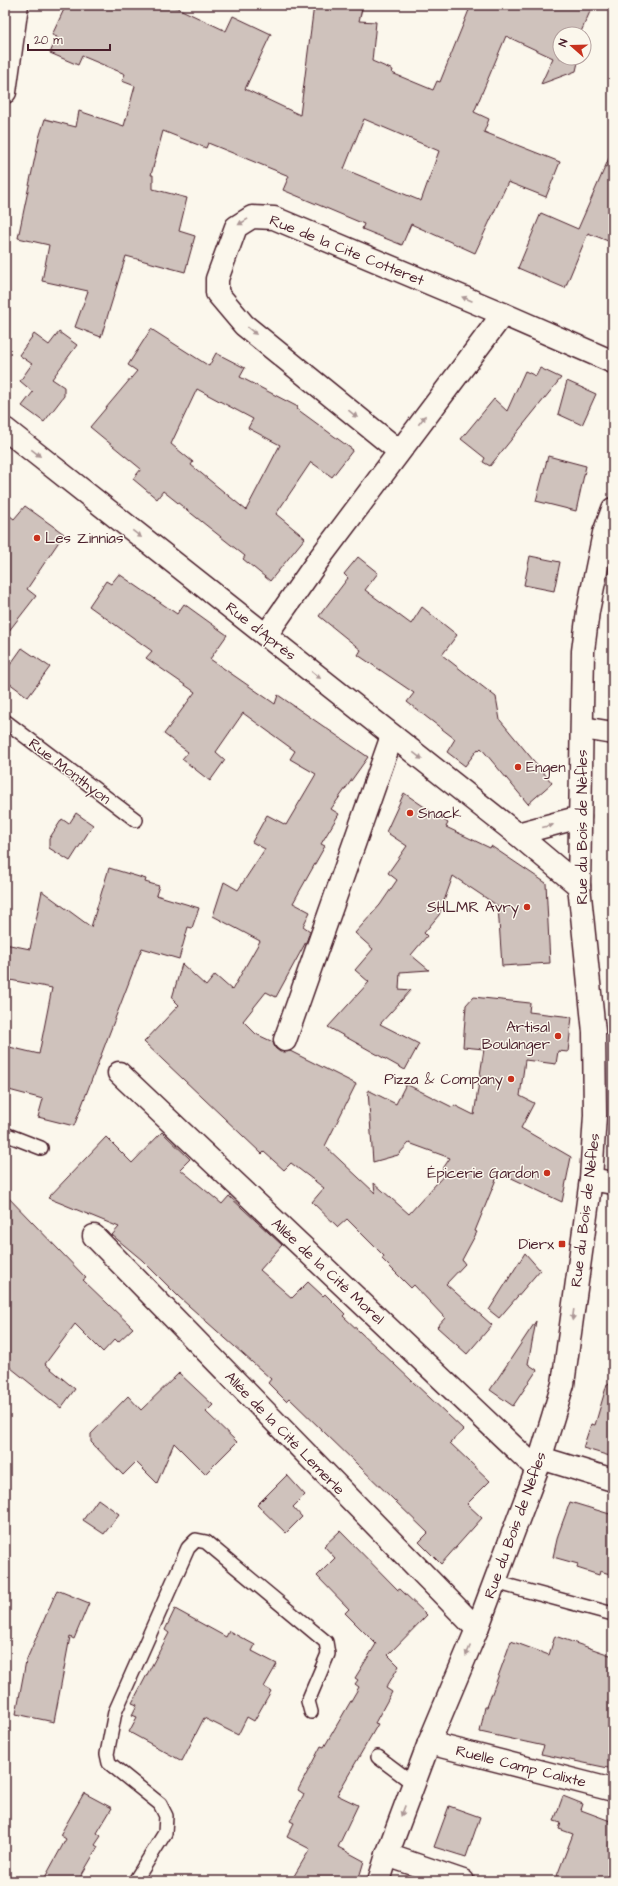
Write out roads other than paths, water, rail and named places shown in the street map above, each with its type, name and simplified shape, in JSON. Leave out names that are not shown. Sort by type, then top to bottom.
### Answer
[{"type":"street","points":[[5,92],[17,5]]},
{"type":"street","name":"Rue de la Cite Cotteret","points":[[399,451],[244,325],[217,293],[217,279],[236,227],[252,216],[274,218],[613,362]]},
{"type":"street","points":[[266,635],[399,451],[503,314]]},
{"type":"street","name":"Rue d'Après","points":[[5,429],[517,834],[579,886]]},
{"type":"street","name":"Rue du Bois de Nèfles","points":[[379,1881],[387,1855],[429,1743],[477,1629],[539,1464],[563,1384],[591,1179],[595,1115],[594,1032],[579,886],[583,728],[583,651],[588,611],[609,534],[613,509]]},
{"type":"street","points":[[583,728],[613,733]]},
{"type":"street","points":[[285,1040],[392,736]]},
{"type":"street","points":[[517,834],[580,817]]},
{"type":"street","name":"Allée de la Cité Morel","points":[[119,1073],[539,1464]]},
{"type":"street","points":[[591,1179],[613,1183]]},
{"type":"street","name":"Allée de la Cité Lemerle","points":[[94,1236],[477,1629]]},
{"type":"street","points":[[539,1464],[613,1480]]},
{"type":"street","name":"Ruelle Camp Calixte","points":[[429,1743],[613,1790]]},
{"type":"street","points":[[387,1855],[463,1881]]},
{"type":"lane","name":"Rue Monthyon","points":[[5,721],[136,820]]},
{"type":"lane","points":[[5,1134],[41,1148]]},
{"type":"lane","points":[[135,1881],[164,1833],[166,1816],[160,1804],[109,1763],[107,1754],[115,1712],[188,1548],[196,1540],[206,1542],[326,1642],[328,1654],[308,1701],[311,1712]]},
{"type":"lane","points":[[495,1582],[613,1614]]},
{"type":"lane","points":[[378,1757],[414,1784]]},
{"type":"place","name":"Les Zinnias","points":[[37,538]]},
{"type":"place","name":"Engen","points":[[518,767]]},
{"type":"place","name":"Snack","points":[[410,813]]},
{"type":"place","name":"SHLMR Avry","points":[[527,907]]},
{"type":"place","name":"Artisal Boulanger","points":[[558,1036]]},
{"type":"place","name":"Pizza & Company","points":[[511,1079]]},
{"type":"place","name":"Épicerie Gardon","points":[[547,1173]]},
{"type":"place","name":"Dierx","points":[[562,1244]]}]
